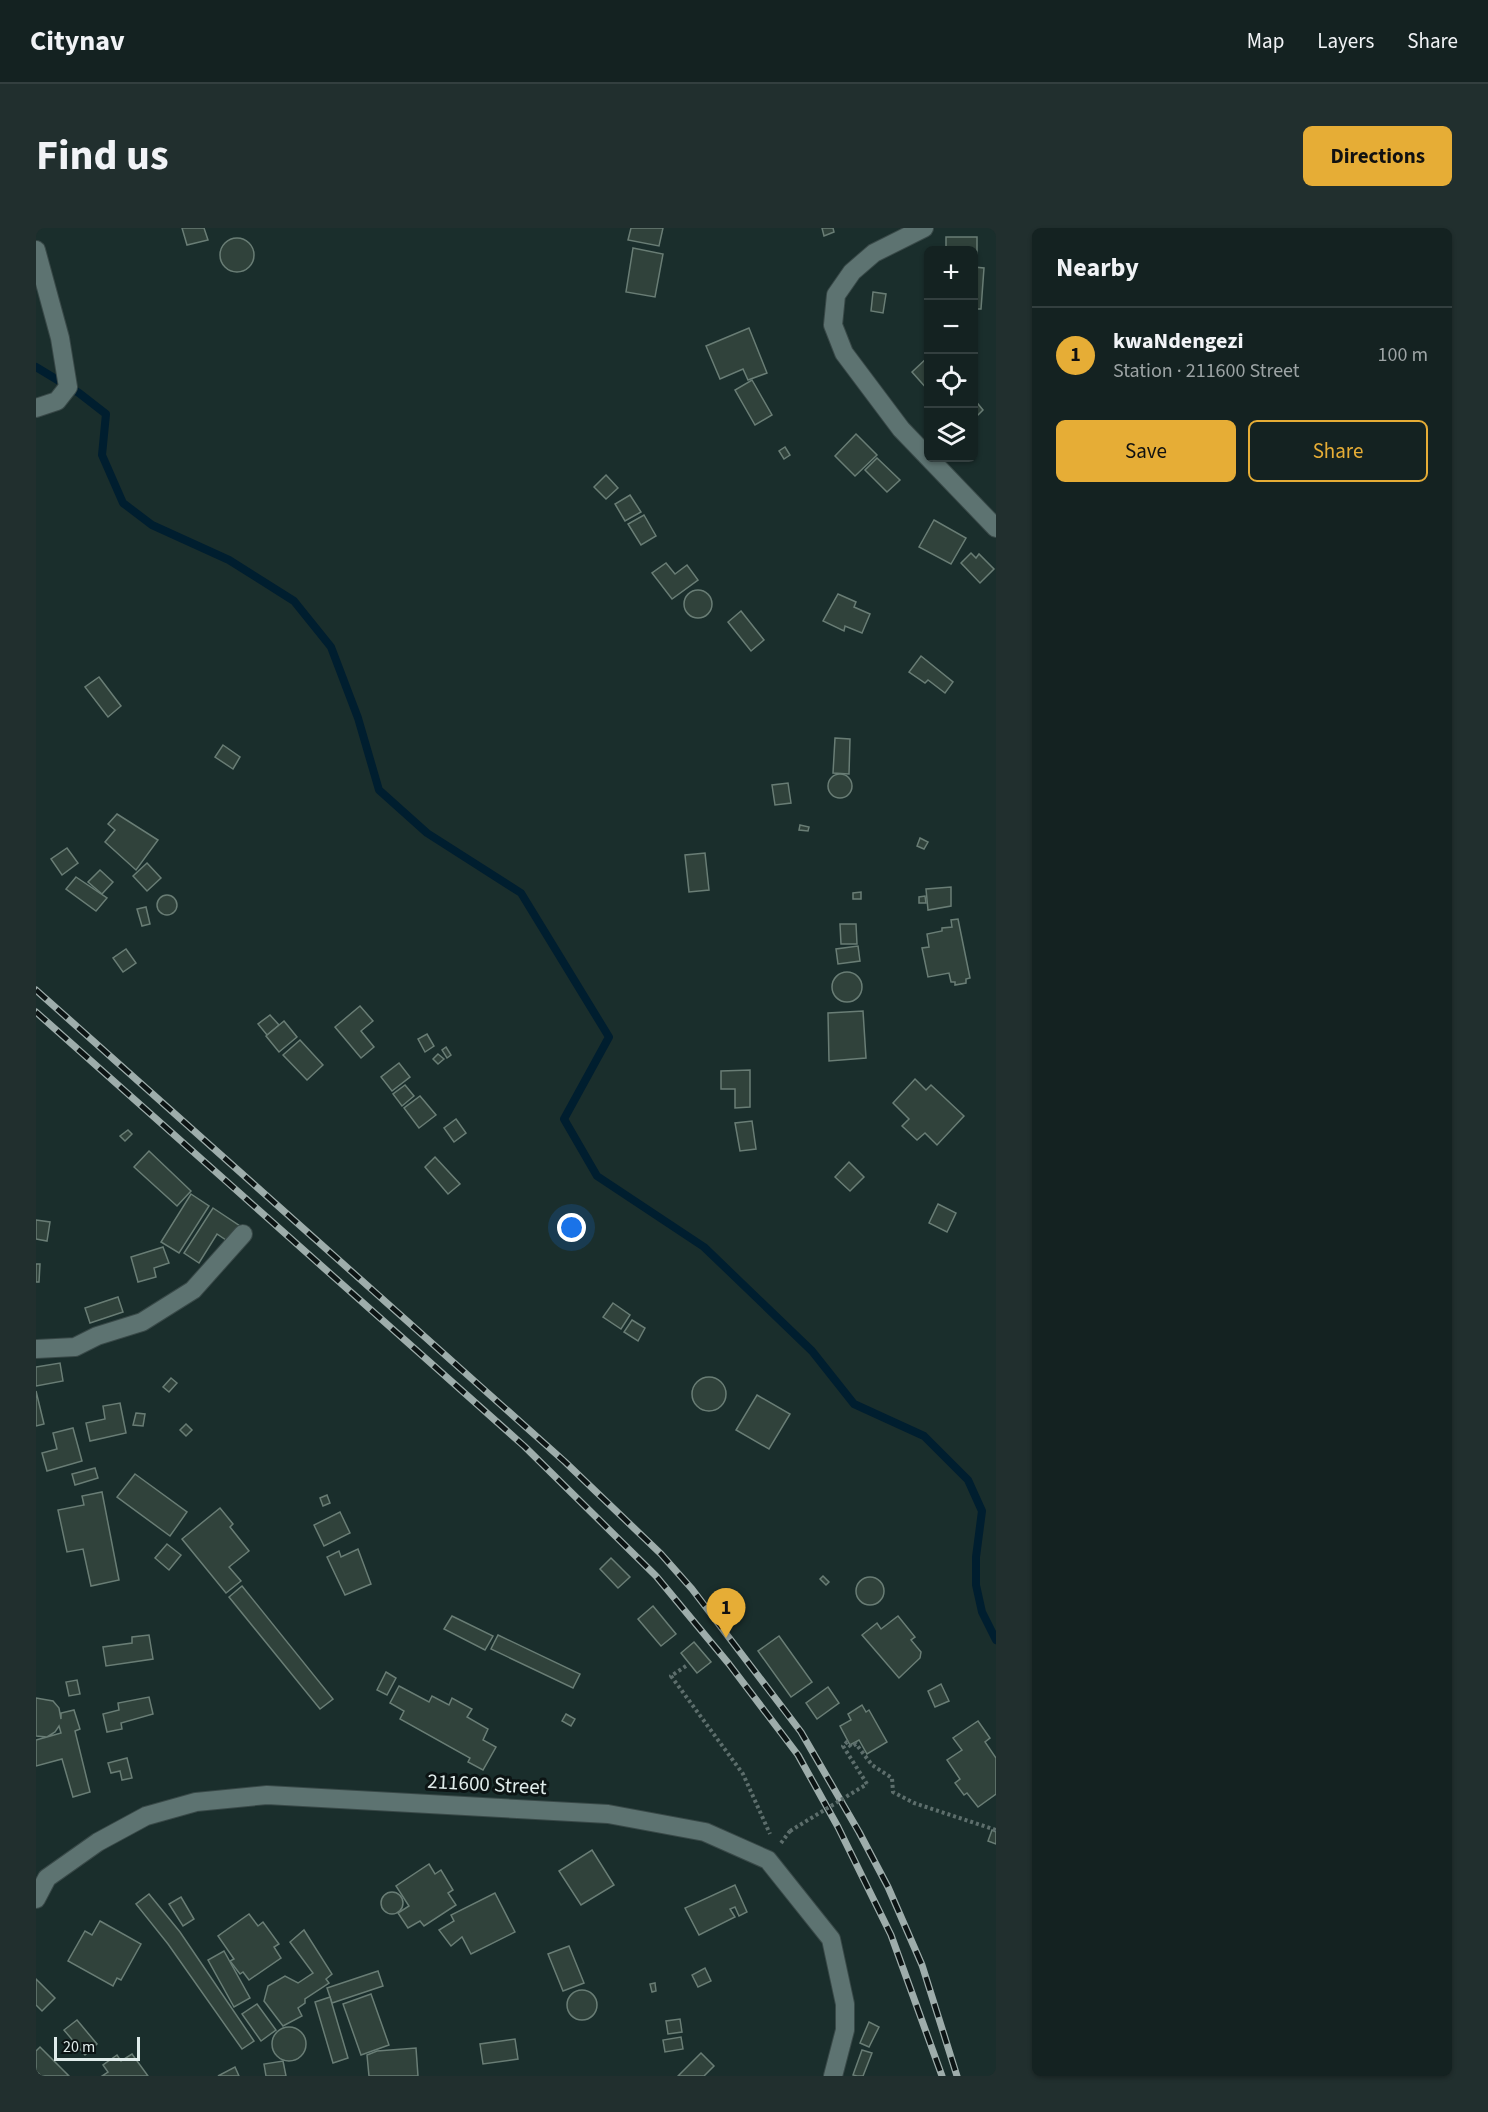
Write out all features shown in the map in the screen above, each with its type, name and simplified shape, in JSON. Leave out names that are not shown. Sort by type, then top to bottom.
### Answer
[{"type":"street","points":[[924,228],[874,252],[852,272],[836,295],[832,325],[844,353],[902,429],[996,528]]},
{"type":"street","points":[[36,250],[60,338],[68,387],[57,401],[36,408]]},
{"type":"street","points":[[36,1349],[75,1347],[98,1336],[142,1322],[193,1290],[243,1234]]},
{"type":"street","name":"211600 Street","points":[[36,1899],[41,1874],[146,1816],[195,1802],[267,1795],[608,1814],[705,1832],[768,1860],[831,1939],[845,2004],[845,2030],[833,2076]]},
{"type":"path","points":[[686,1666],[671,1676],[743,1774],[772,1838]]},
{"type":"path","points":[[790,1831],[867,1785],[843,1746],[848,1742],[851,1747],[856,1744],[872,1765],[892,1778],[893,1791],[914,1803],[996,1830]]},
{"type":"building","points":[[182,228],[204,228],[208,240],[187,245]]},
{"type":"building","points":[[631,228],[663,228],[659,246],[628,240]]},
{"type":"building","points":[[822,228],[833,228],[834,232],[824,236]]},
{"type":"building","points":[[946,237],[977,237],[977,246],[946,246]]},
{"type":"building","points":[[237,238],[249,243],[254,255],[249,267],[237,272],[225,267],[220,255],[225,243]]},
{"type":"building","points":[[633,248],[663,254],[655,297],[626,292]]},
{"type":"building","points":[[978,267],[984,268],[981,309],[978,309]]},
{"type":"building","points":[[873,292],[886,294],[883,313],[871,311]]},
{"type":"building","points":[[749,328],[767,373],[748,380],[743,369],[720,379],[706,346]]},
{"type":"building","points":[[924,361],[924,386],[912,372]]},
{"type":"building","points":[[752,380],[772,415],[755,425],[735,390]]},
{"type":"building","points":[[978,404],[983,410],[978,415]]},
{"type":"building","points":[[856,434],[877,455],[855,476],[835,456]]},
{"type":"building","points":[[785,447],[790,455],[784,459],[779,451]]},
{"type":"building","points":[[877,458],[900,480],[887,492],[865,470]]},
{"type":"building","points":[[606,475],[618,488],[606,499],[594,487]]},
{"type":"building","points":[[630,495],[641,512],[625,521],[615,504]]},
{"type":"building","points":[[644,515],[656,536],[641,545],[628,524]]},
{"type":"building","points":[[934,520],[966,538],[951,564],[919,547]]},
{"type":"building","points":[[971,553],[976,558],[979,554],[994,569],[980,583],[961,563]]},
{"type":"building","points":[[666,563],[675,574],[687,565],[698,580],[672,599],[652,573]]},
{"type":"building","points":[[698,590],[708,594],[712,604],[708,614],[698,618],[688,614],[684,604],[688,594]]},
{"type":"building","points":[[838,594],[856,602],[854,607],[870,614],[862,633],[845,626],[844,631],[823,621]]},
{"type":"building","points":[[741,611],[764,640],[751,651],[728,622]]},
{"type":"building","points":[[921,656],[953,682],[945,693],[928,680],[925,683],[909,672]]},
{"type":"building","points":[[99,677],[121,706],[108,717],[85,687]]},
{"type":"building","points":[[835,738],[850,739],[849,774],[833,773]]},
{"type":"building","points":[[223,745],[240,757],[233,769],[215,757]]},
{"type":"building","points":[[840,774],[849,777],[852,786],[849,795],[840,798],[831,795],[828,786],[831,777]]},
{"type":"building","points":[[788,783],[791,803],[775,805],[772,785]]},
{"type":"building","points":[[117,814],[158,840],[136,870],[105,842],[115,830],[108,824]]},
{"type":"building","points":[[800,825],[809,827],[808,831],[799,830]]},
{"type":"building","points":[[920,838],[928,842],[924,849],[917,846]]},
{"type":"building","points":[[67,848],[78,863],[62,875],[51,859]]},
{"type":"building","points":[[705,853],[709,890],[689,892],[685,855]]},
{"type":"building","points":[[147,863],[161,878],[147,891],[133,876]]},
{"type":"building","points":[[100,870],[113,882],[102,894],[88,882]]},
{"type":"building","points":[[76,877],[107,898],[96,911],[66,889]]},
{"type":"building","points":[[951,887],[951,906],[928,910],[926,889]]},
{"type":"building","points":[[861,892],[861,899],[853,899],[853,893]]},
{"type":"building","points":[[167,895],[174,898],[177,905],[174,912],[167,915],[160,912],[157,905],[160,898]]},
{"type":"building","points":[[925,896],[926,903],[919,903],[919,897]]},
{"type":"building","points":[[146,907],[150,924],[142,926],[137,909]]},
{"type":"building","points":[[958,919],[970,978],[966,979],[966,983],[955,985],[955,982],[951,982],[949,973],[928,977],[922,948],[929,947],[927,934],[952,927],[951,920]]},
{"type":"building","points":[[840,924],[856,924],[857,944],[841,944]]},
{"type":"building","points":[[858,946],[860,961],[838,964],[836,949]]},
{"type":"building","points":[[126,949],[136,963],[123,972],[113,958]]},
{"type":"building","points":[[847,972],[858,976],[862,987],[858,998],[847,1002],[836,998],[832,987],[836,976]]},
{"type":"building","points":[[360,1006],[373,1021],[361,1031],[374,1047],[361,1058],[335,1027]]},
{"type":"building","points":[[863,1011],[866,1058],[829,1061],[828,1013]]},
{"type":"building","points":[[270,1015],[279,1025],[267,1035],[258,1024]]},
{"type":"building","points":[[284,1021],[297,1037],[279,1052],[266,1036]]},
{"type":"building","points":[[427,1034],[434,1046],[425,1052],[418,1039]]},
{"type":"building","points":[[300,1040],[323,1065],[307,1080],[283,1055]]},
{"type":"building","points":[[446,1047],[451,1055],[447,1058],[442,1050]]},
{"type":"building","points":[[438,1054],[444,1059],[438,1064],[433,1059]]},
{"type":"building","points":[[399,1063],[410,1077],[392,1091],[381,1077]]},
{"type":"building","points":[[750,1070],[750,1107],[735,1108],[735,1089],[721,1089],[721,1071]]},
{"type":"building","points":[[915,1079],[926,1090],[931,1085],[964,1116],[937,1145],[925,1133],[917,1140],[902,1126],[909,1119],[893,1103]]},
{"type":"building","points":[[405,1085],[414,1096],[402,1106],[393,1094]]},
{"type":"building","points":[[420,1096],[436,1115],[419,1128],[404,1108]]},
{"type":"building","points":[[456,1119],[466,1133],[454,1142],[444,1128]]},
{"type":"building","points":[[752,1121],[756,1149],[740,1151],[735,1123]]},
{"type":"building","points":[[128,1130],[132,1134],[125,1141],[120,1136]]},
{"type":"building","points":[[149,1151],[191,1191],[177,1206],[134,1167]]},
{"type":"building","points":[[435,1157],[460,1184],[448,1194],[425,1167]]},
{"type":"building","points":[[849,1162],[864,1177],[850,1191],[835,1177]]},
{"type":"building","points":[[191,1194],[209,1206],[179,1253],[161,1242]]},
{"type":"building","points":[[938,1204],[956,1213],[947,1232],[929,1223]]},
{"type":"building","points":[[213,1208],[240,1226],[229,1242],[217,1234],[199,1263],[184,1253]]},
{"type":"building","points":[[36,1220],[50,1222],[47,1241],[36,1239]]},
{"type":"building","points":[[163,1247],[169,1263],[154,1268],[156,1277],[138,1282],[131,1257]]},
{"type":"building","points":[[36,1264],[40,1264],[39,1282],[36,1282]]},
{"type":"building","points":[[118,1297],[123,1312],[90,1323],[85,1308]]},
{"type":"building","points":[[613,1303],[630,1315],[621,1329],[603,1317]]},
{"type":"building","points":[[632,1320],[645,1328],[638,1341],[624,1332]]},
{"type":"building","points":[[60,1363],[63,1381],[36,1386],[36,1367]]},
{"type":"building","points":[[709,1377],[721,1382],[726,1394],[721,1406],[709,1411],[697,1406],[692,1394],[697,1382]]},
{"type":"building","points":[[171,1378],[177,1383],[169,1392],[163,1387]]},
{"type":"building","points":[[36,1391],[44,1424],[36,1426]]},
{"type":"building","points":[[757,1395],[790,1414],[769,1449],[736,1430]]},
{"type":"building","points":[[120,1403],[126,1433],[90,1441],[86,1423],[105,1419],[103,1406]]},
{"type":"building","points":[[136,1413],[145,1414],[143,1426],[133,1425]]},
{"type":"building","points":[[186,1424],[192,1430],[186,1436],[180,1430]]},
{"type":"building","points":[[73,1428],[82,1461],[47,1471],[42,1453],[57,1449],[53,1433]]},
{"type":"building","points":[[95,1468],[98,1478],[75,1485],[72,1474]]},
{"type":"building","points":[[135,1474],[187,1512],[170,1536],[117,1497]]},
{"type":"building","points":[[102,1492],[119,1580],[91,1586],[83,1549],[67,1552],[58,1510],[84,1505],[82,1496]]},
{"type":"building","points":[[327,1495],[330,1503],[323,1506],[320,1498]]},
{"type":"building","points":[[220,1508],[233,1524],[230,1527],[249,1551],[229,1567],[241,1581],[226,1593],[182,1539]]},
{"type":"building","points":[[340,1512],[350,1533],[324,1546],[314,1525]]},
{"type":"building","points":[[167,1544],[181,1555],[169,1570],[155,1558]]},
{"type":"building","points":[[358,1549],[371,1584],[345,1595],[327,1557],[339,1551],[341,1557]]},
{"type":"building","points":[[611,1558],[630,1577],[618,1588],[600,1569]]},
{"type":"building","points":[[823,1576],[829,1582],[826,1585],[820,1579]]},
{"type":"building","points":[[870,1577],[880,1581],[884,1591],[880,1601],[870,1605],[860,1601],[856,1591],[860,1581]]},
{"type":"building","points":[[242,1586],[333,1699],[320,1709],[229,1597]]},
{"type":"building","points":[[653,1606],[676,1634],[661,1646],[638,1619]]},
{"type":"building","points":[[452,1616],[493,1636],[485,1650],[444,1629]]},
{"type":"building","points":[[898,1616],[915,1637],[911,1640],[921,1652],[920,1658],[899,1678],[862,1635],[877,1623],[881,1629]]},
{"type":"building","points":[[149,1635],[153,1659],[106,1666],[103,1647],[132,1643],[132,1637]]},
{"type":"building","points":[[498,1635],[580,1674],[573,1688],[491,1649]]},
{"type":"building","points":[[779,1636],[812,1682],[791,1697],[758,1651]]},
{"type":"building","points":[[694,1642],[711,1662],[697,1673],[681,1653]]},
{"type":"building","points":[[386,1672],[396,1678],[387,1695],[377,1690]]},
{"type":"building","points":[[77,1680],[80,1694],[69,1696],[66,1682]]},
{"type":"building","points":[[941,1684],[949,1701],[935,1707],[928,1691]]},
{"type":"building","points":[[399,1686],[429,1702],[432,1696],[449,1705],[452,1698],[472,1709],[467,1717],[488,1729],[483,1740],[496,1747],[483,1770],[468,1762],[470,1758],[400,1719],[404,1711],[390,1703]]},
{"type":"building","points":[[828,1687],[839,1703],[817,1719],[806,1703]]},
{"type":"building","points":[[149,1697],[153,1714],[121,1723],[122,1729],[107,1732],[103,1714],[119,1710],[118,1703]]},
{"type":"building","points":[[36,1698],[53,1701],[59,1708],[61,1719],[61,1713],[74,1710],[80,1729],[75,1731],[90,1792],[73,1797],[62,1759],[36,1766],[36,1740],[47,1737],[36,1736]],"holes":[[[59,1726],[61,1733],[47,1737]]]},
{"type":"building","points":[[862,1705],[866,1712],[869,1710],[887,1742],[867,1754],[859,1740],[850,1745],[840,1726],[851,1720],[848,1714]]},
{"type":"building","points":[[566,1714],[575,1719],[571,1726],[562,1721]]},
{"type":"building","points":[[978,1721],[990,1738],[985,1742],[996,1758],[996,1794],[978,1807],[967,1793],[964,1795],[955,1783],[960,1779],[947,1760],[962,1750],[953,1738]]},
{"type":"building","points":[[127,1758],[132,1778],[122,1780],[120,1771],[111,1773],[108,1763]]},
{"type":"building","points":[[992,1830],[996,1832],[996,1844],[988,1841]]},
{"type":"building","points":[[592,1850],[614,1885],[581,1905],[559,1871]]},
{"type":"building","points":[[429,1864],[435,1874],[441,1870],[453,1890],[448,1893],[456,1905],[424,1926],[420,1921],[408,1928],[398,1913],[409,1906],[396,1886]]},
{"type":"building","points":[[735,1885],[747,1912],[739,1916],[735,1907],[730,1909],[735,1917],[699,1935],[685,1908]]},
{"type":"building","points":[[392,1892],[400,1895],[403,1903],[400,1911],[392,1914],[384,1911],[381,1903],[384,1895]]},
{"type":"building","points":[[495,1893],[515,1932],[471,1954],[462,1937],[451,1946],[439,1930],[454,1921],[451,1915]]},
{"type":"building","points":[[149,1894],[180,1932],[254,2041],[242,2049],[168,1944],[136,1904]]},
{"type":"building","points":[[181,1897],[194,1919],[183,1926],[169,1904]]},
{"type":"building","points":[[249,1914],[258,1926],[263,1922],[279,1944],[274,1947],[281,1958],[249,1980],[243,1972],[240,1974],[230,1961],[234,1959],[218,1936]]},
{"type":"building","points":[[100,1921],[141,1944],[121,1980],[117,1978],[113,1986],[68,1961],[85,1931],[92,1935]]},
{"type":"building","points":[[304,1930],[332,1974],[326,1979],[329,1983],[305,1999],[305,2003],[298,2008],[302,2016],[283,2026],[264,2001],[268,1986],[285,1976],[298,1983],[313,1973],[290,1942]]},
{"type":"building","points":[[569,1946],[584,1983],[563,1991],[548,1954]]},
{"type":"building","points":[[224,1951],[250,1998],[234,2007],[208,1960]]},
{"type":"building","points":[[705,1968],[711,1981],[698,1987],[692,1975]]},
{"type":"building","points":[[378,1971],[383,1986],[332,2003],[327,1988]]},
{"type":"building","points":[[36,1979],[55,1998],[42,2011],[36,2005]]},
{"type":"building","points":[[655,1983],[656,1991],[652,1992],[650,1984]]},
{"type":"building","points":[[582,1990],[593,1994],[597,2005],[593,2016],[582,2020],[571,2016],[567,2005],[571,1994]]},
{"type":"building","points":[[371,1994],[389,2045],[361,2055],[343,2004]]},
{"type":"building","points":[[330,1997],[348,2058],[333,2063],[315,2002]]},
{"type":"building","points":[[257,2004],[276,2030],[261,2041],[242,2014]]},
{"type":"building","points":[[680,2019],[682,2032],[668,2034],[666,2021]]},
{"type":"building","points":[[77,2020],[97,2044],[85,2055],[64,2030]]},
{"type":"building","points":[[869,2022],[879,2027],[869,2047],[860,2043]]},
{"type":"building","points":[[289,2027],[301,2032],[306,2044],[301,2056],[289,2061],[277,2056],[272,2044],[277,2032]]},
{"type":"building","points":[[681,2037],[683,2049],[665,2052],[663,2040]]},
{"type":"building","points":[[515,2039],[518,2059],[483,2064],[480,2044]]},
{"type":"building","points":[[40,2047],[69,2076],[41,2076],[36,2071],[36,2051]]},
{"type":"building","points":[[416,2048],[418,2076],[369,2076],[367,2055],[377,2051]]},
{"type":"building","points":[[862,2050],[872,2053],[863,2076],[853,2075]]},
{"type":"building","points":[[701,2053],[714,2066],[704,2076],[678,2076]]},
{"type":"building","points":[[132,2054],[148,2076],[102,2076],[108,2072],[103,2065],[117,2055],[121,2061]]},
{"type":"building","points":[[283,2061],[286,2076],[266,2076],[264,2064]]},
{"type":"building","points":[[235,2067],[239,2076],[218,2076]]},
{"type":"waterway","points":[[36,367],[79,393],[106,414],[102,455],[123,503],[152,525],[229,560],[294,601],[331,647],[358,718],[379,790],[427,833],[521,893],[609,1037],[564,1119],[597,1176],[704,1247],[812,1351],[854,1404],[924,1436],[968,1480],[982,1511],[976,1557],[976,1585],[982,1612],[996,1640]]},
{"type":"railway","points":[[36,990],[564,1461],[661,1554],[692,1589],[801,1732],[859,1832],[888,1887],[922,1965],[957,2076]]},
{"type":"railway","points":[[36,1012],[524,1446],[656,1576],[729,1664],[798,1755],[838,1827],[891,1935],[942,2076]]},
{"type":"place","name":"kwaNdengezi","points":[[726,1638]]}]
